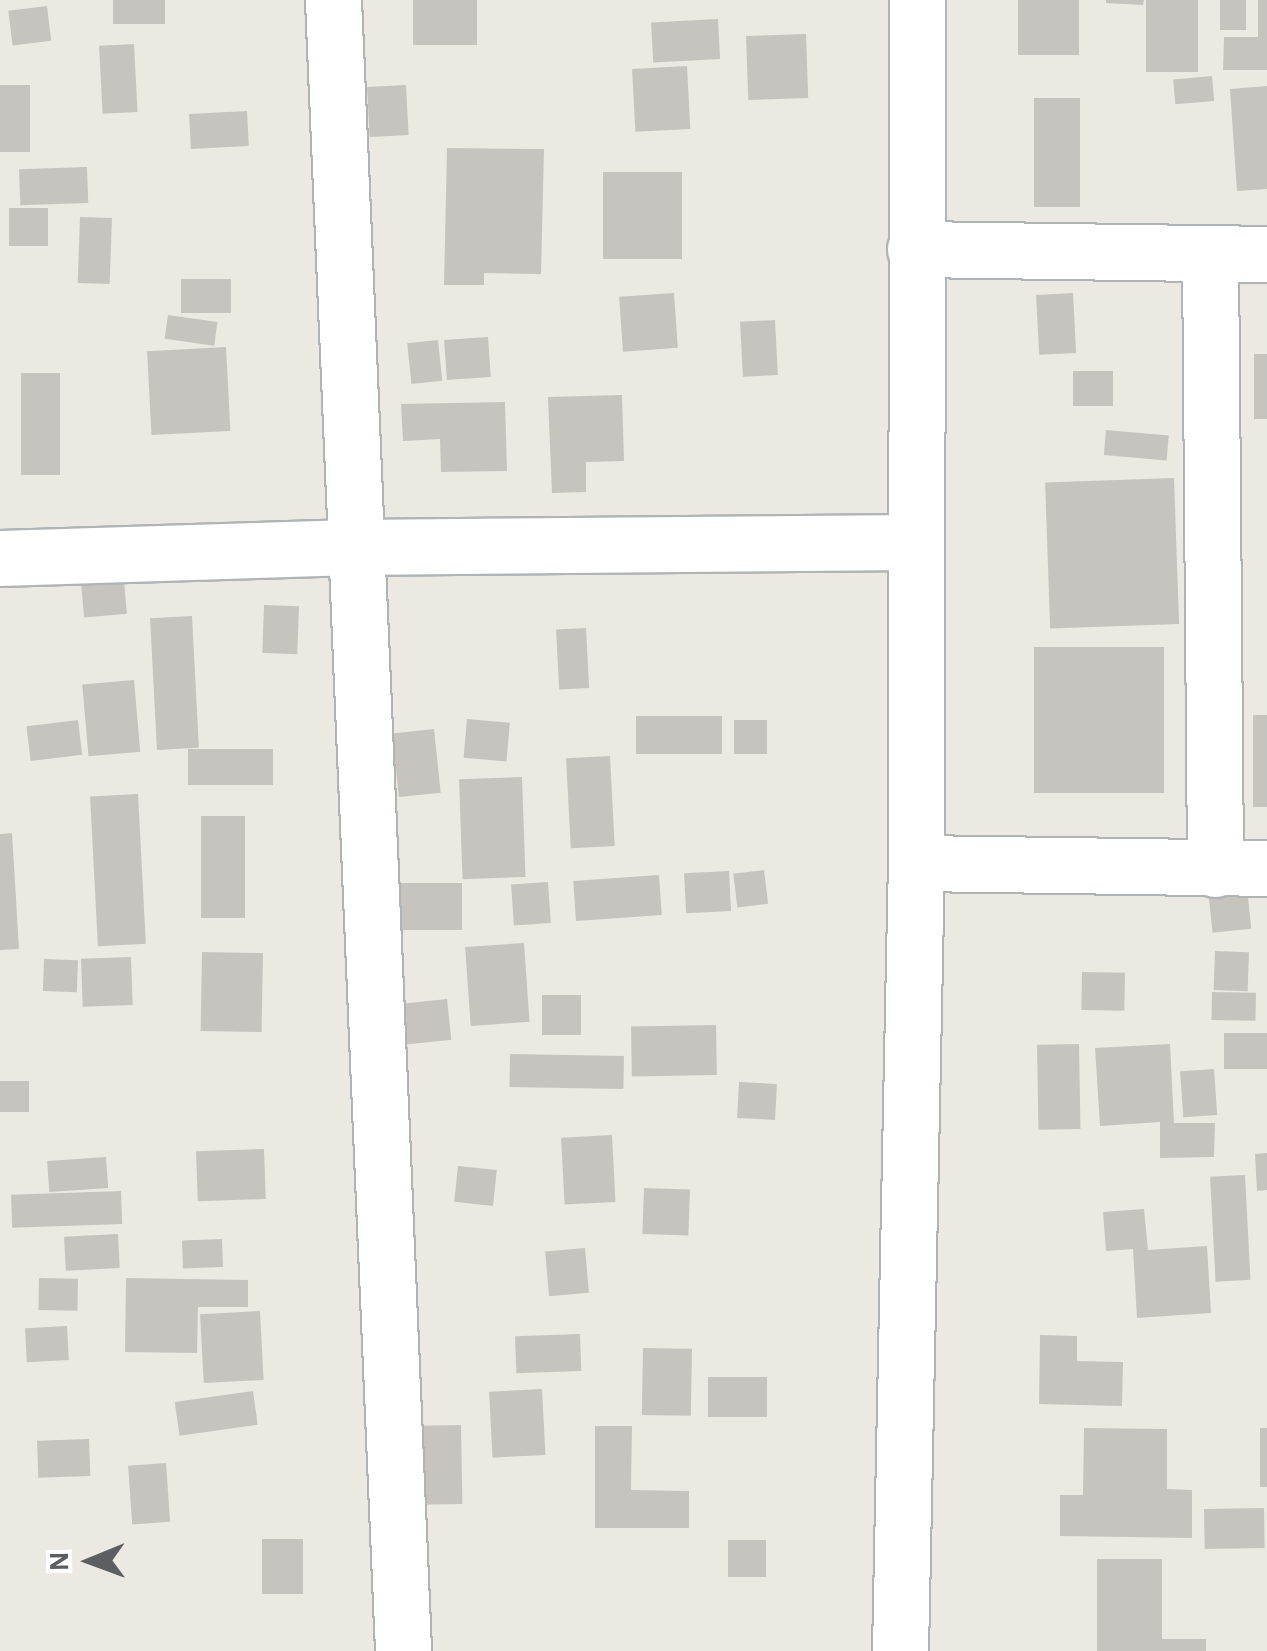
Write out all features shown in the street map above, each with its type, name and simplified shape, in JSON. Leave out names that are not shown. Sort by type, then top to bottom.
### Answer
[{"type":"street","points":[[333,0],[352,547],[404,1651]]},
{"type":"street","points":[[900,1651],[916,863],[917,0]]},
{"type":"street","points":[[915,250],[1267,254]]},
{"type":"street","points":[[916,863],[1241,868],[1210,254]]},
{"type":"street","points":[[0,558],[352,547],[914,542]]},
{"type":"building","points":[[113,0],[165,0],[165,24],[113,24]]},
{"type":"building","points":[[413,0],[477,0],[477,45],[413,45]]},
{"type":"building","points":[[1018,0],[1079,0],[1079,55],[1018,55]]},
{"type":"building","points":[[1106,0],[1144,0],[1143,5]]},
{"type":"building","points":[[1146,0],[1198,0],[1198,72],[1146,72]]},
{"type":"building","points":[[1220,0],[1246,0],[1246,30],[1220,30]]},
{"type":"building","points":[[1258,0],[1267,0],[1267,70],[1223,70],[1224,37],[1258,37]]},
{"type":"building","points":[[47,6],[51,41],[13,45],[8,11]]},
{"type":"building","points":[[718,19],[720,59],[653,62],[651,23]]},
{"type":"building","points":[[806,34],[808,98],[748,100],[746,36]]},
{"type":"building","points":[[134,44],[138,112],[103,114],[99,46]]},
{"type":"building","points":[[687,66],[690,129],[635,132],[632,69]]},
{"type":"building","points":[[1212,76],[1214,101],[1175,104],[1173,79]]},
{"type":"building","points":[[0,85],[30,85],[30,152],[0,152]]},
{"type":"building","points":[[406,85],[409,135],[370,137],[367,87]]},
{"type":"building","points":[[1267,86],[1267,189],[1237,191],[1230,89]]},
{"type":"building","points":[[1034,98],[1080,98],[1080,207],[1034,207]]},
{"type":"building","points":[[247,111],[249,146],[191,149],[189,114]]},
{"type":"building","points":[[447,148],[544,149],[541,274],[484,273],[484,285],[444,285]]},
{"type":"building","points":[[87,167],[88,203],[20,205],[19,169]]},
{"type":"building","points":[[603,172],[682,172],[682,259],[603,259]]},
{"type":"building","points":[[9,208],[48,208],[48,246],[9,246]]},
{"type":"building","points":[[80,217],[112,218],[110,284],[78,283]]},
{"type":"building","points":[[181,279],[231,279],[231,313],[181,313]]},
{"type":"building","points":[[674,293],[678,348],[623,352],[619,297]]},
{"type":"building","points":[[1073,293],[1076,353],[1039,355],[1036,295]]},
{"type":"building","points":[[168,315],[218,322],[214,346],[165,339]]},
{"type":"building","points":[[775,320],[778,375],[743,377],[740,322]]},
{"type":"building","points":[[488,337],[491,377],[447,380],[444,340]]},
{"type":"building","points":[[438,340],[442,381],[411,384],[407,343]]},
{"type":"building","points":[[226,347],[230,431],[152,435],[147,351]]},
{"type":"building","points":[[1254,354],[1267,354],[1267,419],[1254,419]]},
{"type":"building","points":[[1073,371],[1113,371],[1113,406],[1073,406]]},
{"type":"building","points":[[21,373],[60,373],[60,475],[21,475]]},
{"type":"building","points":[[622,395],[624,461],[586,462],[586,492],[552,493],[548,397]]},
{"type":"building","points":[[505,402],[507,471],[441,472],[440,439],[403,441],[401,404]]},
{"type":"building","points":[[1106,430],[1169,435],[1167,460],[1104,455]]},
{"type":"building","points":[[1174,478],[1179,624],[1050,628],[1045,483]]},
{"type":"building","points":[[124,581],[127,614],[84,618],[81,585]]},
{"type":"building","points":[[264,605],[299,606],[297,654],[262,653]]},
{"type":"building","points":[[192,616],[199,748],[157,750],[150,618]]},
{"type":"building","points":[[586,628],[589,688],[559,689],[556,630]]},
{"type":"building","points":[[1034,647],[1164,647],[1164,793],[1034,793]]},
{"type":"building","points":[[134,680],[140,752],[88,756],[82,685]]},
{"type":"building","points":[[1253,715],[1267,715],[1267,807],[1253,807]]},
{"type":"building","points":[[636,716],[722,716],[722,754],[636,754]]},
{"type":"building","points":[[467,719],[510,723],[506,762],[464,758]]},
{"type":"building","points":[[78,720],[82,755],[31,761],[26,726]]},
{"type":"building","points":[[734,720],[767,720],[767,754],[734,754]]},
{"type":"building","points":[[434,729],[441,793],[399,797],[392,733]]},
{"type":"building","points":[[188,749],[273,749],[273,785],[188,785]]},
{"type":"building","points":[[610,756],[615,846],[571,848],[566,758]]},
{"type":"building","points":[[522,777],[525,877],[463,879],[459,779]]},
{"type":"building","points":[[138,794],[146,944],[98,946],[90,797]]},
{"type":"building","points":[[201,816],[245,816],[245,918],[201,918]]},
{"type":"building","points":[[12,833],[19,949],[0,950],[0,834]]},
{"type":"building","points":[[764,870],[768,904],[737,908],[733,874]]},
{"type":"building","points":[[729,871],[731,911],[686,913],[684,873]]},
{"type":"building","points":[[659,875],[662,915],[576,921],[573,881]]},
{"type":"building","points":[[548,882],[551,923],[514,925],[511,885]]},
{"type":"building","points":[[400,883],[462,883],[462,930],[400,930]]},
{"type":"building","points":[[1247,888],[1251,929],[1212,933],[1208,892]]},
{"type":"building","points":[[524,943],[530,1022],[471,1026],[465,947]]},
{"type":"building","points":[[1215,951],[1249,952],[1248,991],[1214,990]]},
{"type":"building","points":[[202,952],[263,953],[262,1032],[201,1031]]},
{"type":"building","points":[[131,957],[133,1005],[83,1007],[81,959]]},
{"type":"building","points":[[44,959],[78,960],[77,992],[43,991]]},
{"type":"building","points":[[1082,972],[1125,973],[1124,1011],[1081,1010]]},
{"type":"building","points":[[1212,992],[1256,993],[1256,1021],[1212,1020]]},
{"type":"building","points":[[542,995],[581,995],[581,1035],[542,1035]]},
{"type":"building","points":[[447,999],[451,1040],[407,1044],[402,1004]]},
{"type":"building","points":[[716,1025],[717,1075],[632,1076],[631,1026]]},
{"type":"building","points":[[1224,1033],[1267,1033],[1267,1069],[1224,1069]]},
{"type":"building","points":[[1079,1044],[1080,1129],[1038,1130],[1037,1045]]},
{"type":"building","points":[[1170,1044],[1174,1123],[1215,1123],[1214,1157],[1160,1158],[1160,1122],[1100,1126],[1095,1048]]},
{"type":"building","points":[[510,1054],[624,1056],[623,1089],[509,1087]]},
{"type":"building","points":[[1214,1069],[1217,1115],[1183,1117],[1180,1071]]},
{"type":"building","points":[[0,1081],[29,1081],[29,1112],[0,1112]]},
{"type":"building","points":[[739,1082],[777,1084],[775,1120],[737,1118]]},
{"type":"building","points":[[612,1135],[616,1202],[565,1205],[561,1138]]},
{"type":"building","points":[[264,1149],[266,1199],[198,1201],[196,1151]]},
{"type":"building","points":[[1267,1153],[1267,1190],[1257,1191],[1255,1154]]},
{"type":"building","points":[[106,1157],[108,1188],[49,1192],[47,1161]]},
{"type":"building","points":[[458,1166],[497,1170],[493,1206],[454,1202]]},
{"type":"building","points":[[1245,1175],[1250,1280],[1216,1282],[1210,1177]]},
{"type":"building","points":[[644,1188],[690,1190],[688,1236],[642,1234]]},
{"type":"building","points":[[121,1191],[122,1224],[12,1228],[11,1195]]},
{"type":"building","points":[[1144,1209],[1148,1250],[1207,1246],[1211,1313],[1137,1318],[1133,1249],[1106,1251],[1103,1212]]},
{"type":"building","points":[[118,1234],[120,1268],[66,1271],[64,1237]]},
{"type":"building","points":[[222,1239],[223,1267],[183,1268],[182,1240]]},
{"type":"building","points":[[585,1248],[589,1293],[549,1296],[545,1251]]},
{"type":"building","points":[[39,1278],[78,1279],[77,1311],[38,1310]]},
{"type":"building","points":[[126,1278],[248,1280],[248,1307],[198,1307],[197,1353],[125,1352]]},
{"type":"building","points":[[260,1311],[264,1380],[204,1383],[200,1314]]},
{"type":"building","points":[[67,1326],[69,1360],[27,1362],[25,1328]]},
{"type":"building","points":[[580,1334],[581,1371],[516,1373],[515,1336]]},
{"type":"building","points":[[1040,1335],[1077,1336],[1077,1361],[1123,1362],[1122,1406],[1039,1404]]},
{"type":"building","points":[[643,1348],[692,1349],[691,1416],[642,1415]]},
{"type":"building","points":[[708,1377],[767,1377],[767,1417],[708,1417]]},
{"type":"building","points":[[542,1389],[545,1455],[493,1458],[489,1392]]},
{"type":"building","points":[[253,1391],[258,1425],[180,1436],[175,1402]]},
{"type":"building","points":[[461,1425],[462,1504],[419,1505],[418,1426]]},
{"type":"building","points":[[595,1426],[632,1426],[631,1490],[689,1491],[689,1528],[595,1528]]},
{"type":"building","points":[[1084,1428],[1167,1429],[1167,1489],[1192,1490],[1192,1538],[1060,1536],[1060,1495],[1083,1495]]},
{"type":"building","points":[[1260,1428],[1267,1428],[1267,1487],[1260,1487]]},
{"type":"building","points":[[89,1439],[90,1476],[38,1478],[37,1441]]},
{"type":"building","points":[[166,1463],[170,1522],[132,1525],[128,1466]]},
{"type":"building","points":[[1264,1508],[1265,1548],[1205,1549],[1204,1509]]},
{"type":"building","points":[[262,1539],[303,1539],[303,1594],[262,1594]]},
{"type":"building","points":[[728,1540],[766,1540],[766,1577],[728,1577]]},
{"type":"building","points":[[1097,1559],[1162,1559],[1162,1639],[1206,1639],[1206,1651],[1097,1651]]}]
